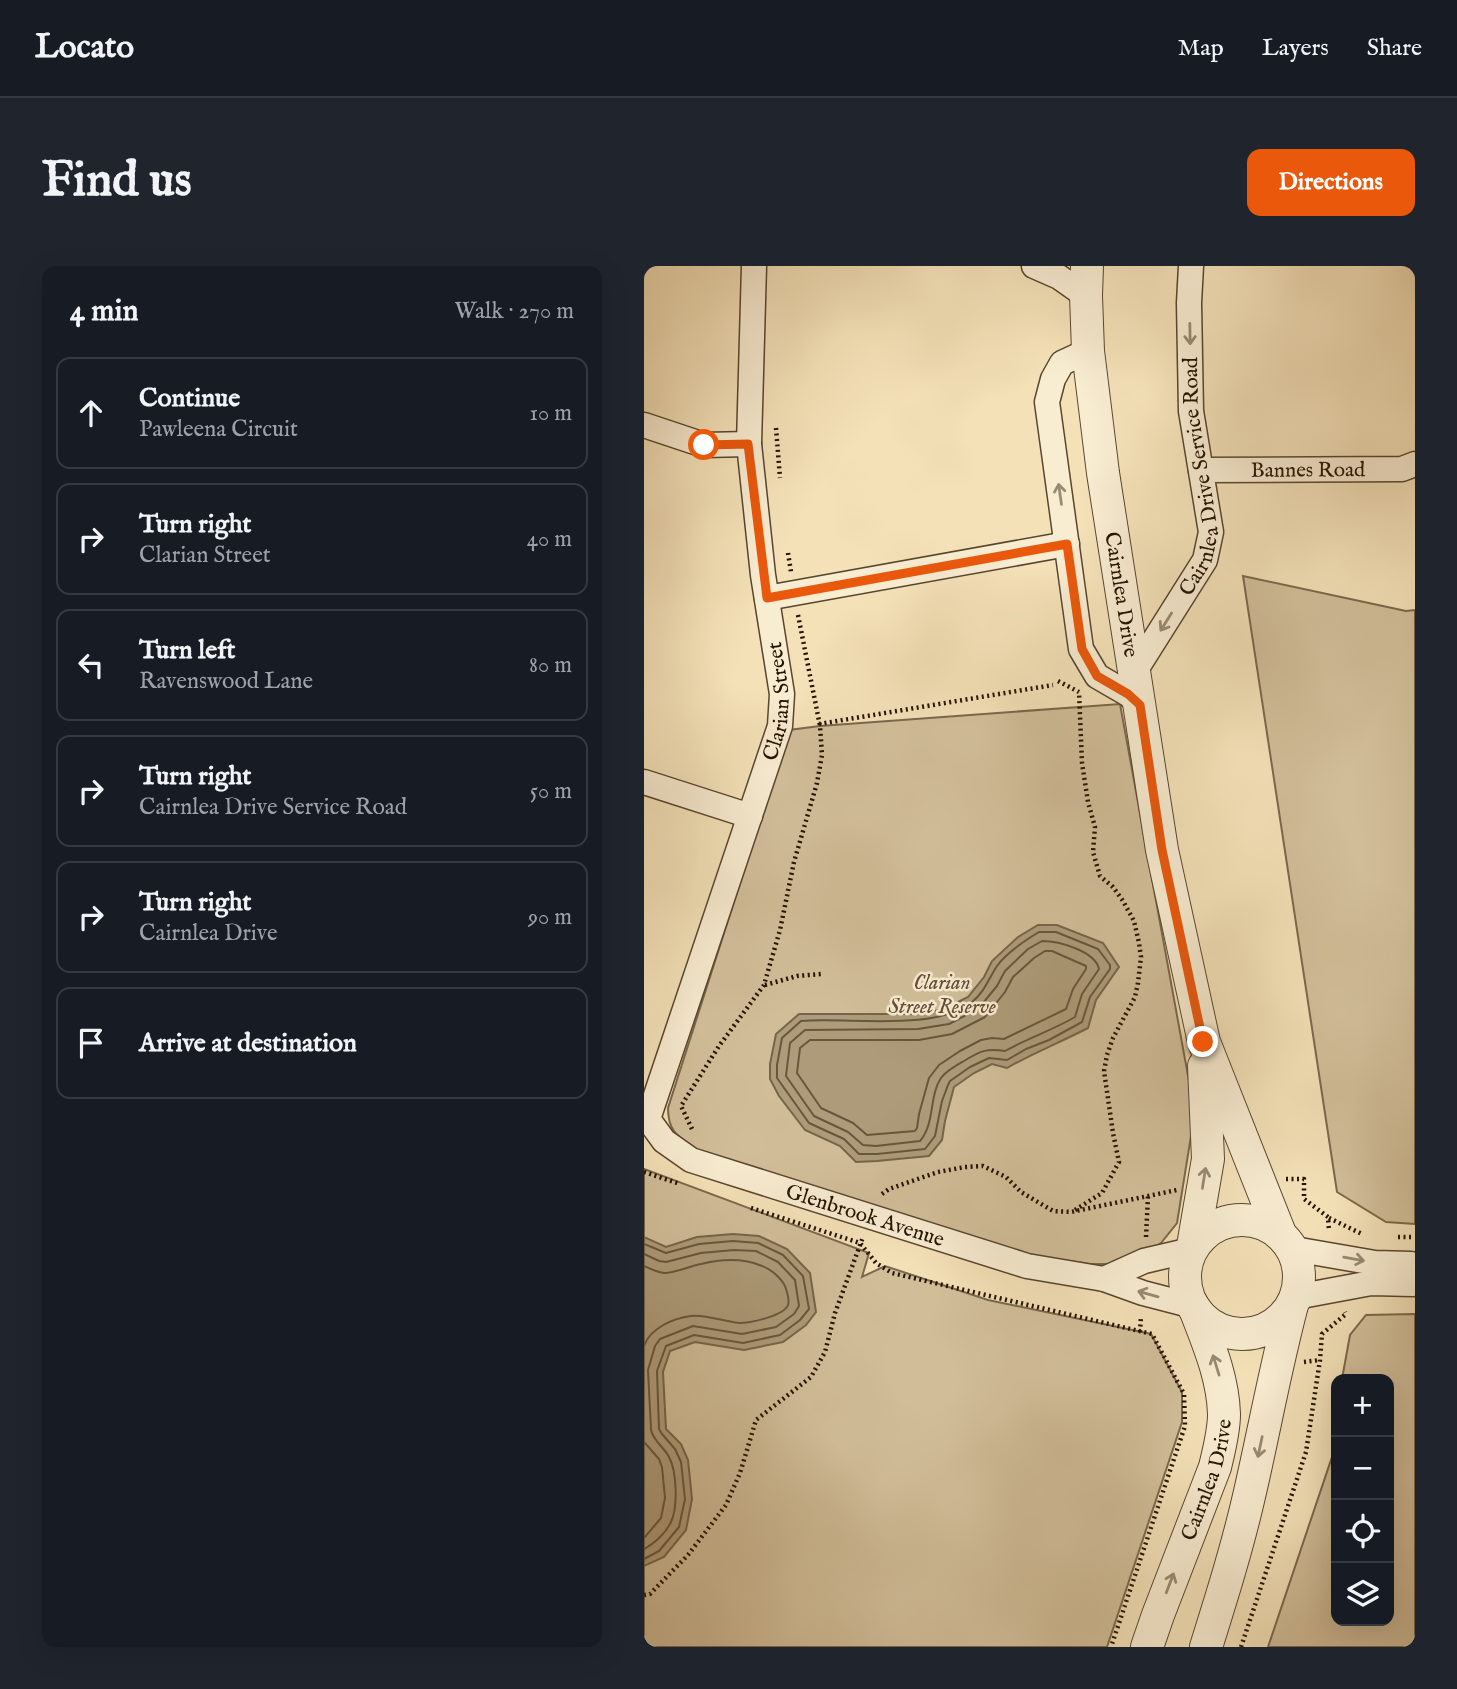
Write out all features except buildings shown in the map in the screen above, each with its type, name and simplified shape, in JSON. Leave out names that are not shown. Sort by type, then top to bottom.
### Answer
[{"type":"street","name":"Clarian Street","points":[[646,1120],[780,726],[782,694],[748,444],[754,266]]},
{"type":"street","points":[[1034,266],[1059,277],[1086,281]]},
{"type":"street","name":"Cairnlea Drive Service Road","points":[[1135,671],[1205,559],[1211,532],[1191,411],[1191,266]]},
{"type":"street","name":"Cairnlea Drive","points":[[1086,281],[1088,351],[1102,473],[1162,850],[1203,1042],[1208,1159],[1192,1248]]},
{"type":"street","points":[[1088,351],[1062,363],[1053,379],[1047,401],[1082,649],[1097,676],[1128,694],[1140,705]]},
{"type":"street","points":[[644,425],[704,445],[748,444]]},
{"type":"street","name":"Bannes Road","points":[[1201,470],[1402,469],[1415,464]]},
{"type":"street","points":[[767,598],[1067,544]]},
{"type":"street","points":[[644,782],[750,816]]},
{"type":"street","name":"Cairnlea Drive","points":[[1203,1042],[1257,1177],[1286,1240]]},
{"type":"street","name":"Glenbrook Avenue","points":[[646,1120],[664,1141],[691,1160],[1027,1266],[1104,1279],[1194,1308]]},
{"type":"street","points":[[1415,1265],[1375,1263],[1331,1254],[1286,1240],[1261,1221],[1237,1219],[1218,1224],[1207,1231],[1192,1248],[1184,1278],[1194,1308],[1204,1320],[1221,1330],[1236,1334],[1256,1333],[1277,1323],[1293,1303],[1339,1289],[1371,1283],[1413,1284],[1415,1281]]},
{"type":"street","points":[[1206,1647],[1241,1528],[1276,1367],[1300,1285],[1300,1268],[1286,1240]]},
{"type":"street","points":[[1104,1279],[1144,1261],[1192,1248]]},
{"type":"street","name":"Cairnlea Drive","points":[[1147,1647],[1215,1467],[1221,1442],[1224,1415],[1219,1378],[1194,1308]]},
{"type":"path","points":[[819,724],[1055,683],[1079,692],[1082,763],[1095,827],[1093,852],[1100,876],[1113,887],[1134,921],[1141,957],[1135,997],[1113,1038],[1104,1071],[1119,1162],[1102,1194],[1071,1212]]},
{"type":"path","points":[[764,985],[797,976],[821,974]]},
{"type":"path","points":[[644,1595],[650,1594],[688,1555],[726,1504],[740,1473],[756,1420],[811,1377],[825,1352],[835,1313],[860,1243],[881,1195],[889,1189],[939,1172],[983,1166],[1006,1177],[1021,1192],[1053,1211],[1071,1212],[1203,1185]]},
{"type":"path","points":[[1257,1177],[1304,1179],[1304,1199],[1328,1217],[1367,1237]]},
{"type":"path","points":[[1328,1217],[1331,1254]]},
{"type":"path","points":[[1390,1237],[1413,1237]]},
{"type":"path","points":[[860,1243],[876,1263],[892,1273],[1152,1334],[1184,1394],[1185,1426],[1111,1647]]},
{"type":"path","points":[[1241,1647],[1306,1452],[1322,1334],[1346,1314],[1339,1289]]},
{"type":"green space","points":[[1243,576],[1406,611],[1415,610],[1415,1224],[1386,1222],[1337,1192]]},
{"type":"green space","name":"Clarian Street Reserve","points":[[1120,704],[1191,1092],[1191,1136],[1177,1223],[1161,1243],[1147,1254],[1123,1264],[1090,1264],[1033,1256],[698,1150],[676,1134],[670,1123],[668,1108],[789,730]]},
{"type":"green space","points":[[644,1169],[869,1253],[862,1277],[885,1266],[988,1300],[1151,1334],[1182,1392],[1182,1422],[1107,1647],[644,1647]]},
{"type":"green space","points":[[1415,1314],[1415,1647],[1268,1647],[1331,1460],[1331,1626],[1394,1626],[1394,1374],[1343,1374],[1350,1335],[1366,1315]]},
{"type":"water","points":[[1038,925],[1057,925],[1103,943],[1119,967],[1096,1000],[1088,1028],[1007,1068],[992,1064],[954,1087],[942,1140],[929,1156],[856,1162],[840,1146],[805,1130],[779,1096],[770,1079],[776,1034],[799,1014],[918,1014],[944,1009],[968,997],[984,977],[992,961],[1018,937]]},
{"type":"water","points":[[733,1234],[759,1236],[787,1249],[810,1273],[816,1312],[806,1325],[783,1342],[744,1350],[695,1342],[670,1351],[663,1372],[666,1429],[681,1444],[688,1460],[692,1499],[686,1530],[664,1557],[644,1566],[644,1237],[666,1247],[697,1237]]},
{"type":"route","points":[[704,445],[748,444],[767,598],[1067,544],[1082,649],[1097,676],[1128,694],[1140,705],[1162,850],[1203,1042]]}]
